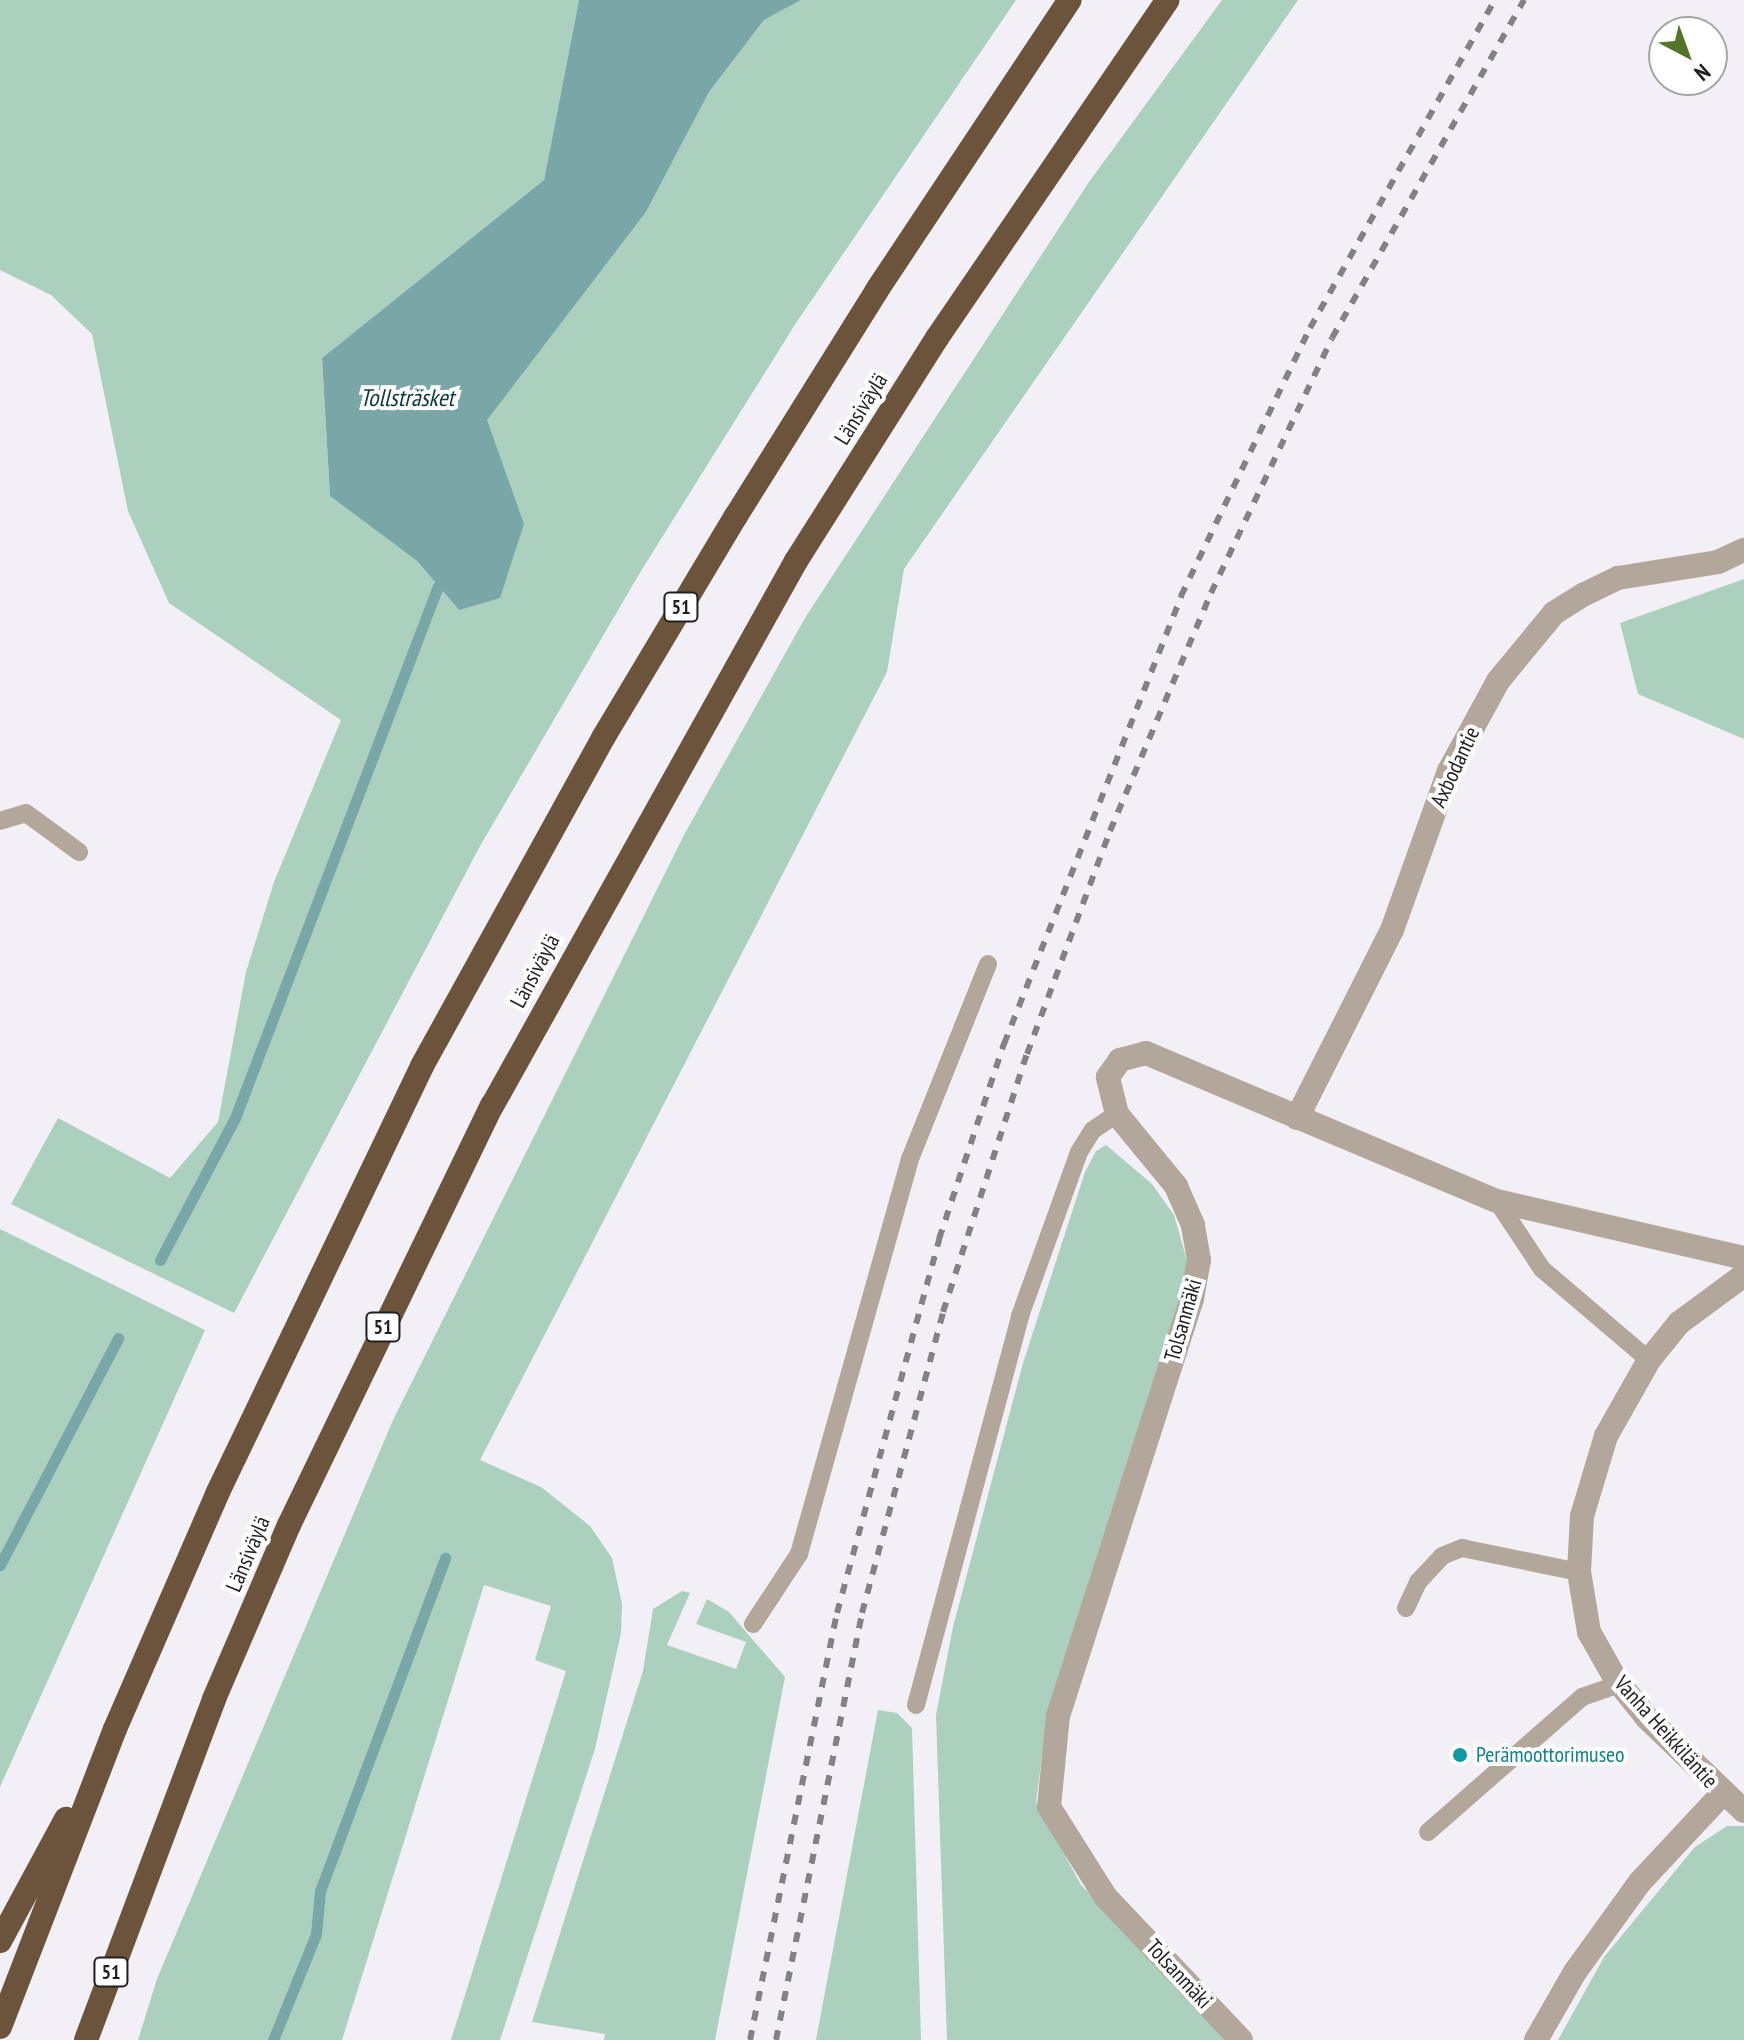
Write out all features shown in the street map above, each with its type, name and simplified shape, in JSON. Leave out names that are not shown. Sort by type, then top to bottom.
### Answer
[{"type":"highway","name":"51","points":[[0,2027],[115,1729],[251,1422],[452,1011],[603,738],[736,516],[877,290],[1070,0]]},
{"type":"highway","name":"Länsiväylä","points":[[86,2040],[214,1699],[289,1525],[485,1120],[587,927],[804,548],[970,288],[1168,0]]},
{"type":"highway","points":[[0,1941],[115,1729]]},
{"type":"highway","points":[[104,2040],[136,1905]]},
{"type":"street","name":"Axbodantie","points":[[1297,1118],[1392,930],[1449,771],[1498,681],[1554,613],[1585,594],[1618,578],[1718,562],[1744,550]]},
{"type":"street","name":"Tolsanmäki","points":[[1241,2040],[1105,1896],[1049,1807],[1050,1755],[1058,1716],[1192,1299],[1199,1260],[1193,1225],[1176,1186],[1117,1114],[1108,1077],[1120,1060],[1146,1053],[1497,1201],[1744,1258]]},
{"type":"street","name":"Vanha Heikkiläntie","points":[[1744,1275],[1679,1323],[1649,1360],[1606,1436],[1582,1516],[1579,1572],[1589,1632],[1619,1684],[1722,1794],[1744,1811]]},
{"type":"street","points":[[1536,2040],[1575,1972],[1640,1882],[1722,1794]]},
{"type":"lane","points":[[0,821],[26,813],[79,852]]},
{"type":"lane","points":[[753,1624],[799,1554],[910,1159],[988,964]]},
{"type":"lane","points":[[916,1705],[1020,1316],[1079,1152],[1093,1130],[1117,1114]]},
{"type":"lane","points":[[1497,1201],[1542,1269],[1649,1360]]},
{"type":"lane","points":[[1406,1608],[1418,1582],[1442,1556],[1462,1548],[1579,1572]]},
{"type":"lane","points":[[1428,1832],[1582,1697],[1619,1684]]},
{"type":"green space","points":[[0,0],[579,0],[544,180],[322,358],[330,496],[417,561],[459,610],[500,460],[486,420],[646,212],[709,92],[764,20],[801,0],[1016,0],[796,323],[641,571],[480,846],[234,1313],[11,1204],[58,1118],[170,1178],[218,1122],[246,972],[274,882],[341,720],[169,603],[128,511],[92,334],[51,295],[0,270]]},
{"type":"green space","points":[[1222,0],[1298,0],[904,569],[887,672],[480,1460],[541,1487],[590,1526],[612,1558],[622,1604],[621,1633],[595,1749],[500,2040],[451,2040],[566,1671],[535,1660],[551,1606],[484,1585],[342,2040],[138,2040],[157,1979],[393,1420],[684,835],[805,618],[1089,182]]},
{"type":"green space","points":[[1744,579],[1744,739],[1638,694],[1620,623]]},
{"type":"green space","points":[[1106,1145],[1152,1184],[1174,1215],[1187,1261],[1179,1314],[1046,1725],[1036,1802],[1081,1885],[1232,2040],[947,2040],[936,1715],[953,1627],[1023,1363],[1085,1172],[1096,1151]]},
{"type":"green space","points":[[0,1229],[205,1330],[0,1787]]},
{"type":"green space","points":[[682,1591],[690,1593],[667,1645],[736,1669],[746,1642],[696,1624],[707,1599],[729,1612],[785,1677],[715,2040],[604,2040],[605,2034],[532,2022],[643,1671],[653,1609]]},
{"type":"green space","points":[[878,1710],[897,1713],[912,1728],[921,2040],[816,2040]]},
{"type":"green space","points":[[1727,1826],[1744,1826],[1744,2040],[1558,2040],[1604,1957],[1695,1847]]},
{"type":"water","name":"Tollsträsket","points":[[579,0],[801,0],[764,20],[709,92],[646,212],[487,420],[524,524],[500,598],[459,610],[417,561],[330,496],[322,358],[544,180]]},
{"type":"waterway","points":[[160,1260],[235,1118],[438,586]]},
{"type":"waterway","points":[[0,1565],[118,1338]]},
{"type":"waterway","points":[[273,2040],[316,1934],[320,1891],[445,1558]]},
{"type":"railway","points":[[750,2040],[837,1613],[939,1239],[1004,1044],[1181,596],[1310,328],[1495,0]]},
{"type":"railway","points":[[776,2040],[862,1613],[943,1312],[1027,1054],[1110,831],[1211,593],[1332,338],[1524,0]]},
{"type":"place","name":"Perämoottorimuseo","points":[[1460,1755]]}]
